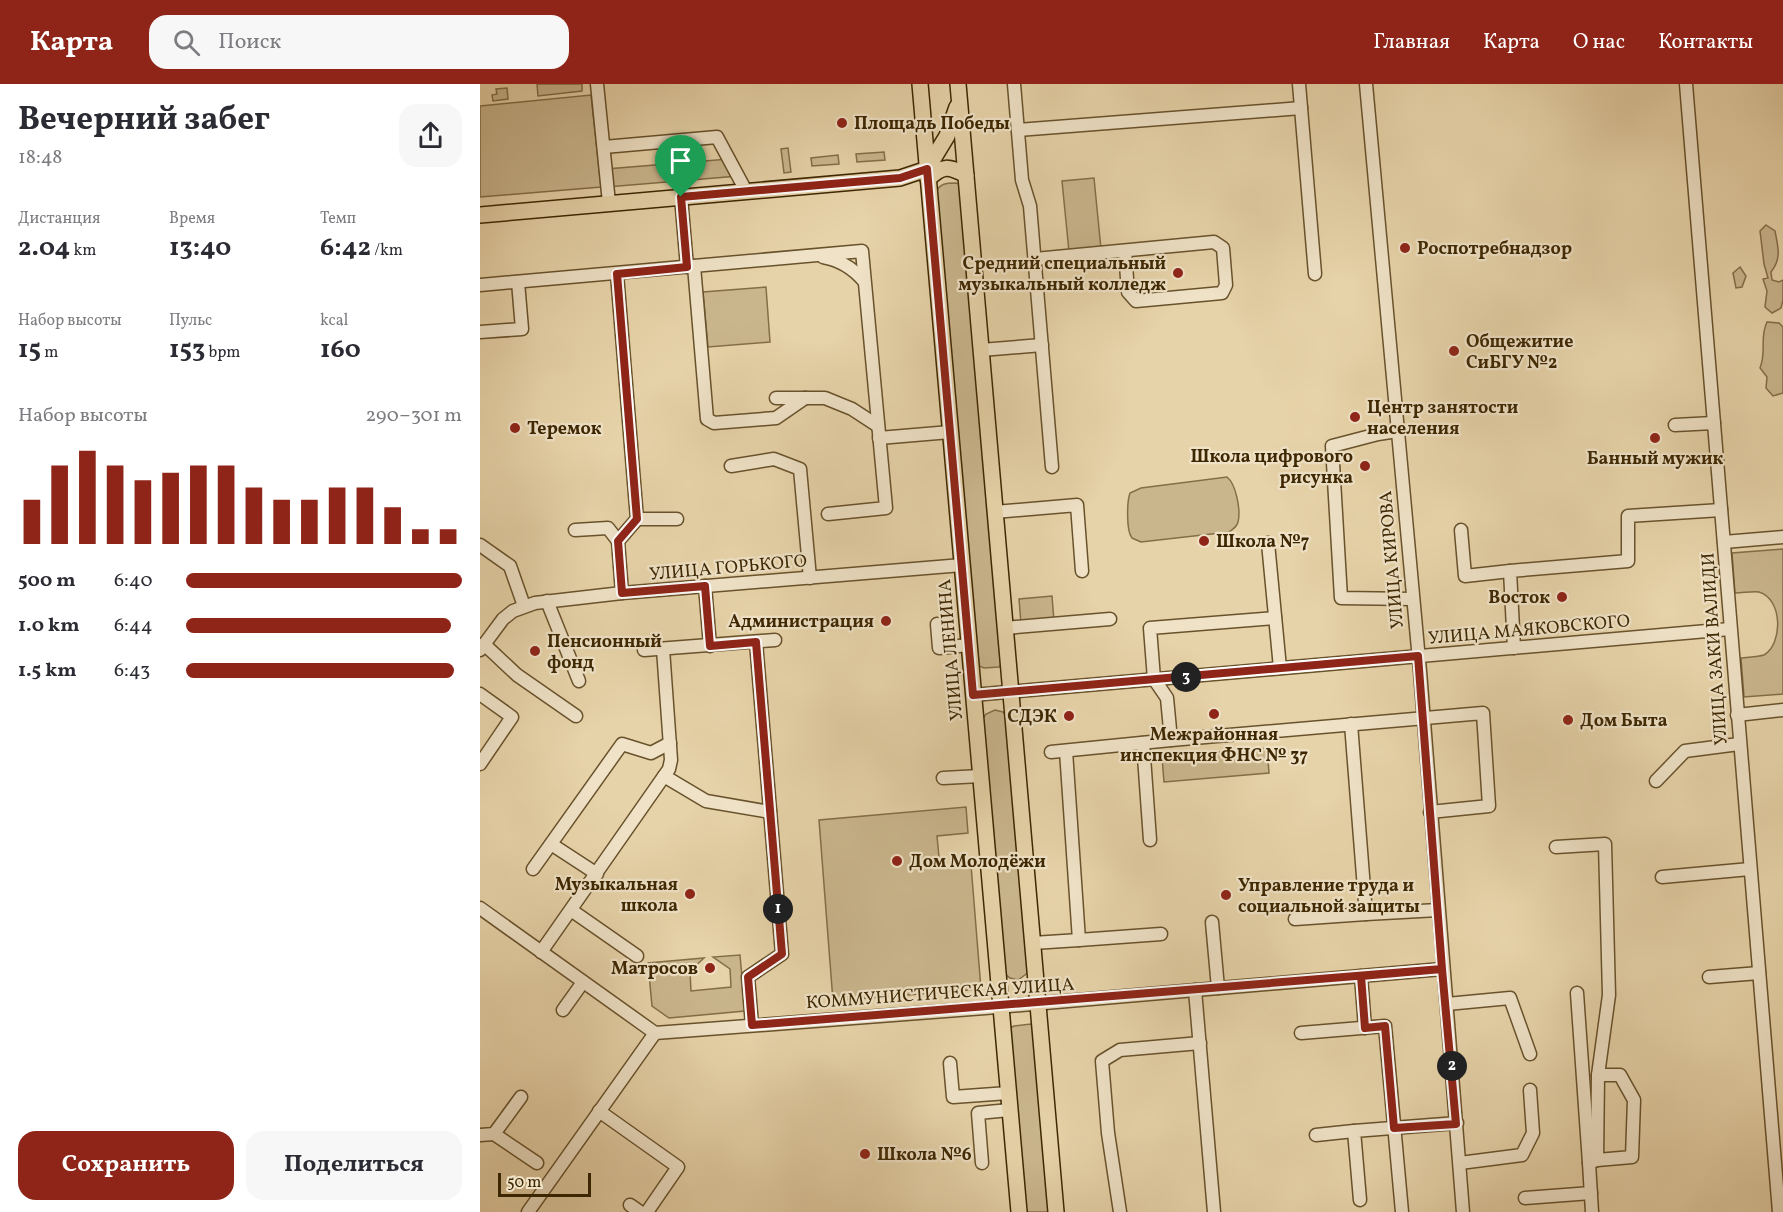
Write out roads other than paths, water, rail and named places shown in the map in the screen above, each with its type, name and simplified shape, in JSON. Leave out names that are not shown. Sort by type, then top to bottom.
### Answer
[{"type":"main road","name":"УЛИЦА ЛЕНИНА","points":[[920,84],[1018,1212]]},
{"type":"main road","points":[[928,174],[947,136],[956,110],[958,84]]},
{"type":"main road","points":[[958,84],[1056,1212]]},
{"type":"main road","points":[[480,214],[900,178],[928,174],[939,169],[952,168],[966,175]]},
{"type":"street","points":[[597,84],[609,203]]},
{"type":"street","points":[[1014,84],[1022,180],[1030,206],[1052,467]]},
{"type":"street","points":[[1299,84],[1315,274]]},
{"type":"street","name":"УЛИЦА КИРОВА","points":[[1366,84],[1418,656],[1442,969],[1447,1004],[1464,1212]]},
{"type":"street","name":"УЛИЦА ЗАКИ ВАЛИДИ","points":[[1686,84],[1779,1212]]},
{"type":"street","points":[[1018,130],[1301,108]]},
{"type":"street","points":[[603,147],[717,137],[746,192]]},
{"type":"street","points":[[681,197],[691,266],[707,419],[714,423],[776,418],[805,398]]},
{"type":"street","points":[[1035,259],[1214,242],[1223,248],[1226,285],[1222,293],[1136,300],[1128,292],[1125,251]]},
{"type":"street","points":[[480,285],[862,251],[886,508],[828,514]]},
{"type":"street","points":[[813,255],[845,264],[856,271],[864,282]]},
{"type":"street","points":[[617,274],[637,519],[618,541]]},
{"type":"street","points":[[480,332],[522,329],[518,282]]},
{"type":"street","points":[[981,350],[1042,345]]},
{"type":"street","points":[[776,398],[825,398],[852,409],[879,432],[950,432]]},
{"type":"street","points":[[1676,425],[1714,423]]},
{"type":"street","points":[[1397,431],[1332,446],[1341,598],[1413,599]]},
{"type":"street","points":[[731,466],[774,459],[800,469],[810,578]]},
{"type":"street","points":[[995,512],[1077,505],[1082,571]]},
{"type":"street","points":[[1461,530],[1465,576],[1628,561],[1628,516],[1721,510]]},
{"type":"street","points":[[637,519],[677,519]]},
{"type":"street","points":[[575,530],[608,528],[618,541],[622,593]]},
{"type":"street","points":[[1724,542],[1783,537]]},
{"type":"street","points":[[1268,543],[1280,668]]},
{"type":"street","points":[[480,545],[510,566],[524,606]]},
{"type":"street","name":"УЛИЦА ГОРЬКОГО","points":[[482,647],[503,619],[513,611],[547,601],[962,565]]},
{"type":"street","points":[[1510,572],[1514,648]]},
{"type":"street","points":[[705,586],[710,646]]},
{"type":"street","points":[[547,601],[579,681]]},
{"type":"street","points":[[1171,740],[1167,698],[1154,679],[1150,628],[1275,618]]},
{"type":"street","points":[[1005,628],[1110,619]]},
{"type":"street","points":[[937,624],[939,648],[969,645]]},
{"type":"street","name":"УЛИЦА МАЯКОВСКОГО","points":[[973,695],[1730,629]]},
{"type":"street","points":[[644,650],[775,640]]},
{"type":"street","points":[[752,1025],[748,977],[782,954],[756,642]]},
{"type":"street","points":[[482,647],[517,675],[576,716]]},
{"type":"street","points":[[542,952],[667,770],[670,743],[663,649]]},
{"type":"street","points":[[480,694],[512,717],[480,764]]},
{"type":"street","points":[[1737,715],[1783,710]]},
{"type":"street","points":[[1051,752],[1483,713],[1489,806],[1430,812]]},
{"type":"street","points":[[1352,724],[1366,914]]},
{"type":"street","points":[[651,753],[670,743]]},
{"type":"street","points":[[1143,743],[1150,840]]},
{"type":"street","points":[[533,869],[622,744],[651,753],[667,770],[706,801],[770,812]]},
{"type":"street","points":[[1656,781],[1685,751],[1739,744]]},
{"type":"street","points":[[1066,751],[1079,940]]},
{"type":"street","points":[[943,778],[980,776]]},
{"type":"street","points":[[551,844],[597,874]]},
{"type":"street","points":[[1556,847],[1605,844],[1610,996],[1598,1075],[1591,1193],[1592,1212]]},
{"type":"street","points":[[1662,877],[1750,869]]},
{"type":"street","points":[[480,908],[655,1033],[528,1212]]},
{"type":"street","points":[[571,910],[637,956]]},
{"type":"street","points":[[1295,919],[1438,910]]},
{"type":"street","points":[[1212,922],[1218,988]]},
{"type":"street","points":[[1033,943],[1161,934]]},
{"type":"street","name":"КОММУНИСТИЧЕСКАЯ УЛИЦА","points":[[655,1033],[1000,1007],[1442,969]]},
{"type":"street","points":[[1709,976],[1759,973]]},
{"type":"street","points":[[1361,976],[1365,1028]]},
{"type":"street","points":[[563,1010],[583,982]]},
{"type":"street","points":[[1195,990],[1214,1212]]},
{"type":"street","points":[[1577,993],[1593,1162]]},
{"type":"street","points":[[1447,1004],[1510,998],[1530,1054]]},
{"type":"street","points":[[1301,1033],[1385,1026],[1402,1212]]},
{"type":"street","points":[[1120,1212],[1108,1133],[1102,1060],[1120,1050],[1200,1043]]},
{"type":"street","points":[[950,1063],[953,1097],[1008,1093]]},
{"type":"street","points":[[1593,1162],[1632,1157],[1634,1100],[1620,1075],[1598,1075]]},
{"type":"street","points":[[1460,1162],[1521,1155],[1533,1133],[1530,1090]]},
{"type":"street","points":[[494,1134],[520,1097]]},
{"type":"street","points":[[982,1163],[978,1113],[1010,1110]]},
{"type":"street","points":[[599,1111],[678,1167],[647,1212]]},
{"type":"street","points":[[1316,1135],[1456,1124]]},
{"type":"street","points":[[1354,1131],[1360,1200]]},
{"type":"street","points":[[480,1135],[494,1134],[537,1163]]},
{"type":"street","points":[[1525,1198],[1591,1193]]},
{"type":"place","name":"Площадь Победы","points":[[842,123]]},
{"type":"place","name":"Роспотребнадзор","points":[[1405,248]]},
{"type":"place","name":"Средний специальный музыкальный колледж","points":[[1178,273]]},
{"type":"place","name":"Общежитие СиБГУ №2","points":[[1454,351]]},
{"type":"place","name":"Центр занятости населения","points":[[1355,417]]},
{"type":"place","name":"Теремок","points":[[515,428]]},
{"type":"place","name":"Банный мужик","points":[[1655,438]]},
{"type":"place","name":"Школа цифрового рисунка","points":[[1365,466]]},
{"type":"place","name":"Школа №7","points":[[1204,541]]},
{"type":"place","name":"Восток","points":[[1562,597]]},
{"type":"place","name":"Администрация","points":[[886,621]]},
{"type":"place","name":"Пенсионный фонд","points":[[535,651]]},
{"type":"place","name":"Межрайонная инспекция ФНС № 37","points":[[1214,714]]},
{"type":"place","name":"СДЭК","points":[[1069,716]]},
{"type":"place","name":"Дом Быта","points":[[1568,720]]},
{"type":"place","name":"Дом Молодёжи","points":[[897,861]]},
{"type":"place","name":"Музыкальная школа","points":[[690,894]]},
{"type":"place","name":"Управление труда и социальной защиты","points":[[1226,895]]},
{"type":"place","name":"Матросов","points":[[710,968]]},
{"type":"place","name":"Школа №6","points":[[865,1154]]}]
